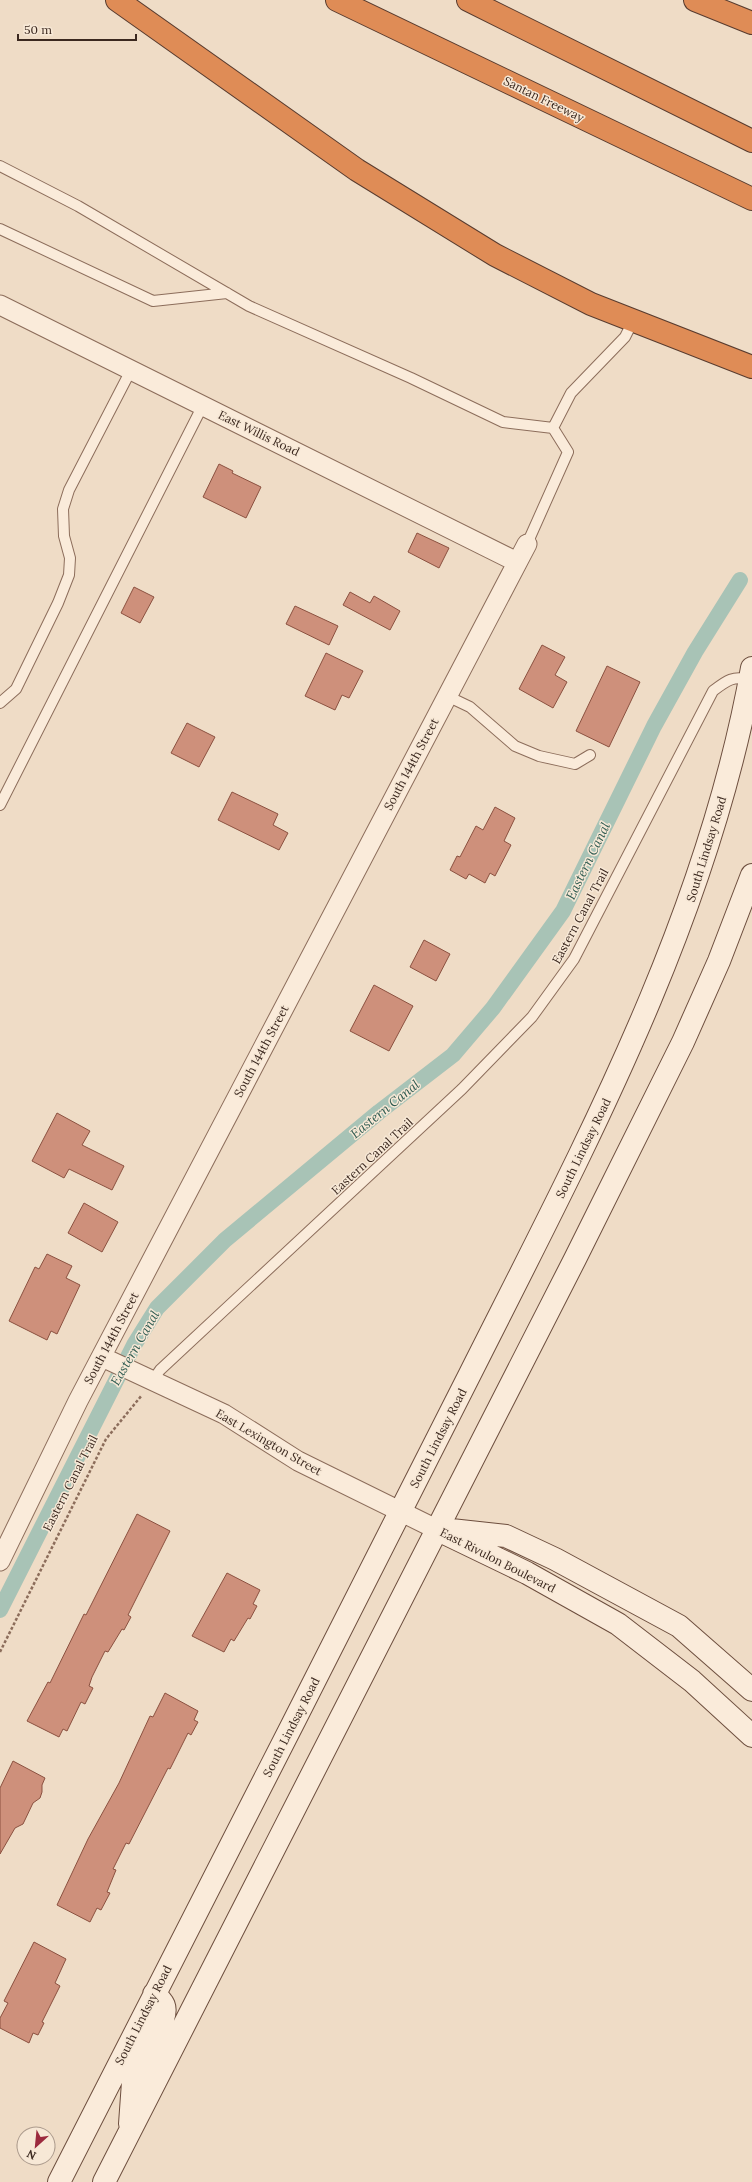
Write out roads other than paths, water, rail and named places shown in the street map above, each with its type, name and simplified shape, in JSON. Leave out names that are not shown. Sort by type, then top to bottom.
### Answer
[{"type":"highway","points":[[117,0],[357,170],[428,216],[542,281],[634,322],[752,367]]},
{"type":"highway","name":"Santan Freeway","points":[[337,0],[752,199]]},
{"type":"highway","points":[[468,0],[752,141]]},
{"type":"highway","points":[[695,0],[752,23]]},
{"type":"main road","name":"South Lindsay Road","points":[[59,2182],[402,1511],[603,1109],[635,1038],[688,908],[718,815],[751,674]]},
{"type":"main road","points":[[104,2182],[575,1259],[683,1042],[719,961],[752,875]]},
{"type":"main road","name":"East Rivulon Boulevard","points":[[436,1529],[506,1536],[555,1559],[679,1626],[752,1690]]},
{"type":"main road","name":"East Rivulon Boulevard","points":[[436,1529],[527,1573],[618,1624],[692,1681],[752,1736]]},
{"type":"main road","points":[[129,2133],[133,2082],[166,2010],[163,2001],[154,1994]]},
{"type":"street","name":"East Willis Road","points":[[0,305],[517,562]]},
{"type":"street","name":"South 144th Street","points":[[0,1561],[107,1359],[447,696],[527,544]]},
{"type":"street","name":"East Lexington Street","points":[[107,1359],[224,1414],[298,1460],[436,1529]]},
{"type":"lane","points":[[0,166],[78,206],[249,306],[412,378],[503,422],[553,428]]},
{"type":"lane","points":[[0,229],[154,301],[228,293]]},
{"type":"lane","points":[[553,428],[571,393],[625,337],[634,322]]},
{"type":"lane","points":[[0,703],[16,689],[58,604],[69,575],[70,558],[64,536],[63,509],[69,490],[131,370]]},
{"type":"lane","points":[[0,805],[202,405]]},
{"type":"lane","points":[[527,544],[568,452],[553,428]]},
{"type":"lane","name":"Eastern Canal Trail","points":[[148,1378],[160,1370],[462,1089],[532,1017],[574,959],[713,691],[728,680],[751,674]]},
{"type":"lane","points":[[447,696],[470,707],[516,746],[539,756],[575,764],[590,755]]},
{"type":"waterway","name":"Eastern Canal","points":[[0,1610],[134,1345],[157,1308],[225,1240],[379,1112],[453,1055],[493,1008],[563,911],[654,726],[695,652],[740,580]]}]
